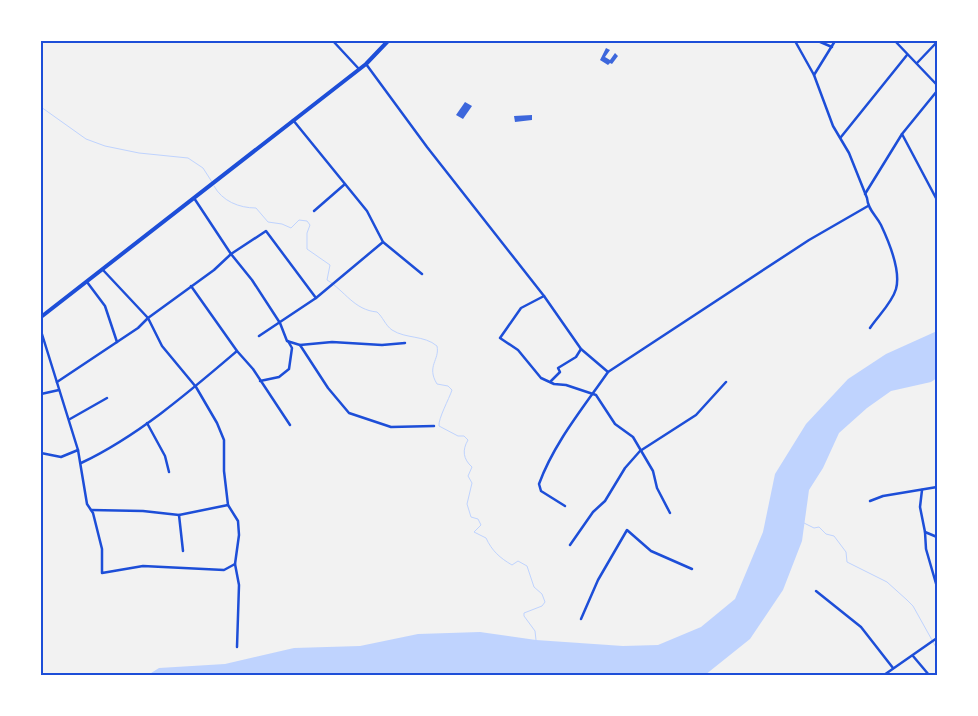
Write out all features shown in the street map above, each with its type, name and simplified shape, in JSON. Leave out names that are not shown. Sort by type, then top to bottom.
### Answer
[{"type":"main road","points":[[41,316],[103,270],[360,69],[388,41]]},
{"type":"street","points":[[333,41],[360,69]]},
{"type":"street","points":[[795,41],[814,75],[833,126],[841,137],[865,194],[868,206],[880,224],[895,265],[897,282],[895,291],[870,328]]},
{"type":"street","points":[[818,41],[832,46]]},
{"type":"street","points":[[814,75],[835,41]]},
{"type":"street","points":[[895,41],[937,85]]},
{"type":"street","points":[[917,63],[937,42]]},
{"type":"street","points":[[841,137],[907,55]]},
{"type":"street","points":[[366,64],[427,147],[544,296],[581,349],[608,372]]},
{"type":"street","points":[[865,194],[902,134],[937,92]]},
{"type":"street","points":[[294,120],[367,211],[384,242],[422,274]]},
{"type":"street","points":[[902,134],[937,200]]},
{"type":"street","points":[[314,211],[345,184]]},
{"type":"street","points":[[194,198],[231,254],[252,280],[280,323],[292,348],[289,369],[279,376],[260,381]]},
{"type":"street","points":[[565,506],[541,491],[539,484],[558,444],[608,372],[809,240],[868,206]]},
{"type":"street","points":[[57,382],[138,328],[148,318],[231,254],[266,231],[316,298]]},
{"type":"street","points":[[259,336],[316,298],[384,242]]},
{"type":"street","points":[[103,270],[148,318],[162,346],[196,387],[217,423],[224,440],[224,471],[228,505],[238,521],[239,542],[235,564],[240,594],[237,647]]},
{"type":"street","points":[[87,282],[106,306],[117,342]]},
{"type":"street","points":[[191,286],[290,425]]},
{"type":"street","points":[[544,296],[521,308],[500,338],[518,350],[533,366],[538,375],[550,381],[596,395],[615,424],[632,437],[653,471],[657,488],[670,513]]},
{"type":"street","points":[[41,331],[78,450],[87,504],[91,510],[102,549],[102,573],[143,566],[224,570],[235,564]]},
{"type":"street","points":[[287,341],[300,346],[332,342],[382,345],[405,343]]},
{"type":"street","points":[[300,346],[328,388],[349,413],[391,427],[434,426]]},
{"type":"street","points":[[550,381],[560,372],[558,368],[576,357],[581,349]]},
{"type":"street","points":[[80,463],[106,451],[147,422],[196,387],[237,351]]},
{"type":"street","points":[[570,545],[593,512],[605,501],[625,468],[640,451],[696,415],[726,382]]},
{"type":"street","points":[[41,394],[59,390]]},
{"type":"street","points":[[70,420],[107,398]]},
{"type":"street","points":[[147,422],[165,456],[169,472]]},
{"type":"street","points":[[41,454],[61,457],[78,450]]},
{"type":"street","points":[[870,501],[883,496],[937,487]]},
{"type":"street","points":[[922,490],[920,507],[926,549],[937,587]]},
{"type":"street","points":[[91,510],[143,511],[178,515],[228,505]]},
{"type":"street","points":[[178,515],[183,551]]},
{"type":"street","points":[[581,619],[598,580],[627,530],[651,551],[692,569]]},
{"type":"street","points":[[925,532],[937,537]]},
{"type":"street","points":[[816,591],[861,627],[893,668]]},
{"type":"street","points":[[884,675],[936,639]]},
{"type":"street","points":[[913,656],[929,675]]},
{"type":"water","points":[[937,331],[937,378],[931,382],[891,391],[867,408],[839,433],[823,468],[809,490],[802,541],[783,590],[750,639],[705,675],[148,675],[159,668],[225,664],[294,648],[360,646],[418,634],[480,632],[536,640],[623,646],[658,645],[701,627],[735,599],[763,532],[775,474],[806,424],[848,379],[886,354]]},
{"type":"building","points":[[606,48],[610,50],[605,57],[610,60],[615,53],[618,56],[612,64],[608,65],[600,60]]},
{"type":"building","points":[[465,102],[472,106],[463,119],[456,115]]},
{"type":"building","points":[[532,115],[532,120],[515,122],[514,116]]},
{"type":"waterway","points":[[41,107],[86,139],[105,146],[139,153],[188,158],[203,168],[212,182]]},
{"type":"waterway","points":[[214,186],[226,200],[243,207],[256,208],[268,222],[282,224],[291,228],[299,220],[307,221],[310,225],[307,233],[307,249],[330,265],[327,280],[362,308],[377,312],[392,330],[403,335],[426,340],[437,346],[437,355],[433,368],[434,378],[437,384],[448,386],[452,390],[439,426],[458,436],[464,436],[468,440],[464,454],[472,467],[468,476],[472,483],[467,504],[471,517],[478,519],[481,525],[474,532],[486,538],[500,557],[512,565],[518,561],[527,566],[534,587],[542,594],[545,602],[542,606],[524,613],[524,616],[535,631],[536,640]]},
{"type":"waterway","points":[[804,523],[814,528],[819,527],[826,534],[834,536],[846,552],[847,562],[887,582],[907,600],[913,606],[937,649]]}]
